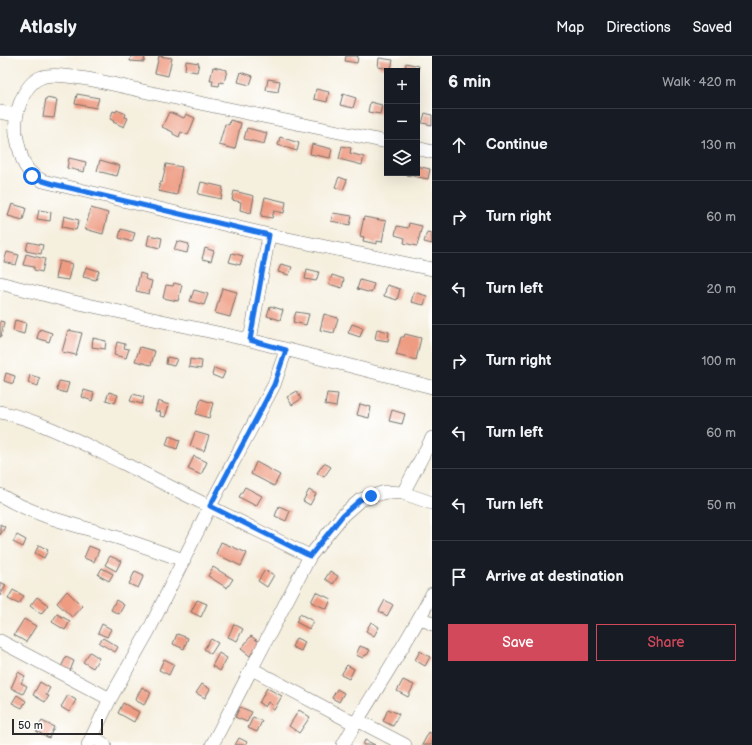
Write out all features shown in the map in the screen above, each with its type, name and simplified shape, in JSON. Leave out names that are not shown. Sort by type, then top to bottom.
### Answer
[{"type":"street","points":[[384,141],[53,74],[34,81],[28,87],[16,115],[16,137],[22,159],[32,176],[43,181],[269,235],[432,268]]},
{"type":"street","points":[[0,112],[16,115]]},
{"type":"street","points":[[420,149],[432,152]]},
{"type":"street","points":[[250,340],[269,235]]},
{"type":"street","points":[[0,283],[66,300],[250,340],[432,387]]},
{"type":"street","points":[[105,745],[91,741],[110,699],[148,630],[210,506],[274,385],[286,350]]},
{"type":"street","points":[[0,412],[14,415],[44,426],[92,448],[310,556]]},
{"type":"street","points":[[403,493],[432,438]]},
{"type":"street","points":[[212,745],[310,556],[343,515],[360,500],[385,492],[403,493],[432,503]]},
{"type":"street","points":[[1,497],[31,511],[68,524],[112,536],[184,560]]},
{"type":"street","points":[[343,745],[420,617],[432,594]]},
{"type":"street","points":[[420,617],[432,624]]},
{"type":"street","points":[[0,641],[110,699]]},
{"type":"street","points":[[252,669],[405,745]]},
{"type":"building","points":[[131,56],[145,56],[144,62],[130,61]]},
{"type":"building","points":[[159,56],[172,58],[168,76],[155,73]]},
{"type":"building","points":[[346,56],[358,56],[357,63],[345,61]]},
{"type":"building","points":[[379,58],[393,60],[391,68],[378,67]]},
{"type":"building","points":[[186,61],[199,63],[197,72],[185,70]]},
{"type":"building","points":[[406,63],[419,66],[419,68],[405,68]]},
{"type":"building","points":[[213,67],[227,70],[224,83],[220,82],[219,86],[212,85],[213,81],[210,81]]},
{"type":"building","points":[[241,72],[253,76],[250,85],[238,82]]},
{"type":"building","points":[[268,79],[280,81],[278,92],[266,90]]},
{"type":"building","points":[[316,89],[329,92],[327,102],[314,99]]},
{"type":"building","points":[[77,94],[99,98],[96,108],[75,104]]},
{"type":"building","points":[[343,94],[356,98],[353,108],[340,105]]},
{"type":"building","points":[[46,98],[57,100],[54,118],[43,117]]},
{"type":"building","points":[[370,102],[382,105],[380,114],[368,112]]},
{"type":"building","points":[[117,110],[126,114],[125,117],[128,118],[124,127],[110,119],[113,111],[116,112]]},
{"type":"building","points":[[169,112],[184,118],[186,114],[195,118],[188,135],[181,132],[179,137],[173,134],[173,132],[162,127]]},
{"type":"building","points":[[425,113],[432,115],[432,125],[422,123]]},
{"type":"building","points":[[230,120],[241,123],[235,149],[219,145],[225,124],[229,125]]},
{"type":"building","points":[[247,128],[267,133],[264,144],[244,139]]},
{"type":"building","points":[[280,137],[299,143],[297,151],[278,145]]},
{"type":"building","points":[[312,144],[332,149],[330,158],[310,154]]},
{"type":"building","points":[[342,146],[351,148],[350,153],[364,157],[362,165],[339,159]]},
{"type":"building","points":[[69,158],[86,162],[84,172],[67,168]]},
{"type":"building","points":[[100,160],[120,166],[117,176],[97,171]]},
{"type":"building","points":[[166,164],[182,167],[177,195],[158,191],[160,182],[162,183]]},
{"type":"building","points":[[420,167],[430,169],[428,179],[412,176],[420,176]]},
{"type":"building","points":[[339,177],[347,180],[343,190],[335,187]]},
{"type":"building","points":[[201,182],[223,187],[221,199],[198,194]]},
{"type":"building","points":[[234,191],[254,196],[251,213],[240,210],[241,202],[232,200]]},
{"type":"building","points":[[265,197],[286,202],[284,213],[274,211],[272,218],[261,216]]},
{"type":"building","points":[[12,204],[26,208],[23,220],[8,216]]},
{"type":"building","points":[[91,208],[108,213],[103,234],[85,229]]},
{"type":"building","points":[[39,210],[51,212],[50,221],[37,219]]},
{"type":"building","points":[[333,213],[352,216],[350,225],[331,221]]},
{"type":"building","points":[[64,216],[79,220],[76,230],[62,227]]},
{"type":"building","points":[[364,217],[386,221],[382,242],[377,241],[377,244],[363,241],[364,237],[360,236]]},
{"type":"building","points":[[409,223],[422,226],[417,246],[404,243],[405,238],[395,235],[397,226],[408,228]]},
{"type":"building","points":[[121,229],[135,233],[132,242],[119,238]]},
{"type":"building","points":[[427,232],[432,233],[432,244],[424,242]]},
{"type":"building","points":[[149,235],[162,238],[160,248],[147,245]]},
{"type":"building","points":[[177,241],[189,244],[187,253],[174,250]]},
{"type":"building","points":[[28,242],[43,245],[41,254],[26,251]]},
{"type":"building","points":[[205,248],[214,251],[211,261],[202,259]]},
{"type":"building","points":[[7,252],[19,255],[16,265],[4,262]]},
{"type":"building","points":[[232,253],[243,256],[240,265],[229,262]]},
{"type":"building","points":[[26,254],[45,259],[42,272],[34,270],[34,267],[23,265]]},
{"type":"building","points":[[59,261],[72,264],[68,280],[55,278]]},
{"type":"building","points":[[281,264],[292,267],[289,275],[278,272]]},
{"type":"building","points":[[86,267],[99,271],[96,280],[83,277]]},
{"type":"building","points":[[307,269],[319,272],[316,281],[305,279]]},
{"type":"building","points":[[140,273],[146,275],[145,279],[152,281],[149,294],[136,291]]},
{"type":"building","points":[[332,275],[344,279],[342,288],[329,284]]},
{"type":"building","points":[[360,280],[374,284],[371,293],[357,289]]},
{"type":"building","points":[[174,283],[182,285],[178,301],[163,298],[166,285],[173,286]]},
{"type":"building","points":[[387,285],[400,289],[397,300],[384,296]]},
{"type":"building","points":[[222,288],[237,292],[230,317],[215,313]]},
{"type":"building","points":[[194,290],[208,294],[204,305],[190,301]]},
{"type":"building","points":[[414,292],[427,296],[424,305],[411,302]]},
{"type":"building","points":[[270,306],[283,310],[280,320],[267,316]]},
{"type":"building","points":[[296,312],[309,314],[306,325],[293,322]]},
{"type":"building","points":[[324,314],[338,318],[334,333],[320,330]]},
{"type":"building","points":[[15,320],[26,323],[24,334],[13,331]]},
{"type":"building","points":[[0,321],[4,322],[1,337],[0,337]]},
{"type":"building","points":[[352,324],[363,328],[360,337],[348,333]]},
{"type":"building","points":[[40,329],[52,333],[49,342],[37,338]]},
{"type":"building","points":[[377,329],[389,332],[388,341],[375,339]]},
{"type":"building","points":[[68,330],[82,333],[76,355],[62,352]]},
{"type":"building","points":[[405,334],[421,338],[416,360],[396,355],[401,337],[404,337]]},
{"type":"building","points":[[93,338],[106,341],[105,349],[92,347]]},
{"type":"building","points":[[117,342],[125,344],[124,348],[129,349],[126,358],[114,355]]},
{"type":"building","points":[[140,347],[155,351],[151,365],[135,361]]},
{"type":"building","points":[[167,357],[177,359],[174,366],[166,364]]},
{"type":"building","points":[[190,359],[202,361],[201,369],[189,367]]},
{"type":"building","points":[[214,368],[225,372],[222,379],[212,375]]},
{"type":"building","points":[[6,373],[15,376],[13,384],[4,381]]},
{"type":"building","points":[[30,375],[40,378],[38,386],[28,383]]},
{"type":"building","points":[[59,381],[69,383],[66,393],[57,390]]},
{"type":"building","points":[[84,390],[94,393],[92,401],[82,397]]},
{"type":"building","points":[[297,391],[301,399],[292,405],[287,397]]},
{"type":"building","points":[[109,392],[118,395],[115,403],[106,400]]},
{"type":"building","points":[[327,393],[338,394],[336,407],[325,405]]},
{"type":"building","points":[[133,394],[144,397],[142,404],[130,401]]},
{"type":"building","points":[[201,399],[213,403],[209,418],[196,414]]},
{"type":"building","points":[[158,401],[169,405],[165,417],[160,416],[161,412],[155,411]]},
{"type":"building","points":[[360,404],[371,407],[369,418],[357,415]]},
{"type":"building","points":[[392,410],[405,414],[402,424],[389,421]]},
{"type":"building","points":[[195,432],[209,436],[204,451],[190,446]]},
{"type":"building","points":[[169,436],[180,440],[177,449],[166,445]]},
{"type":"building","points":[[194,456],[207,462],[201,475],[188,469]]},
{"type":"building","points":[[256,462],[280,475],[274,486],[251,474]]},
{"type":"building","points":[[324,463],[331,467],[324,477],[317,473]]},
{"type":"building","points":[[245,487],[262,496],[256,506],[239,497]]},
{"type":"building","points":[[309,490],[316,494],[310,505],[303,501]]},
{"type":"building","points":[[279,506],[290,511],[286,521],[275,516]]},
{"type":"building","points":[[0,524],[5,527],[0,535]]},
{"type":"building","points":[[17,535],[26,540],[23,547],[13,542]]},
{"type":"building","points":[[221,542],[247,553],[241,566],[216,554]]},
{"type":"building","points":[[39,545],[48,550],[44,558],[35,553]]},
{"type":"building","points":[[89,546],[99,550],[94,562],[84,558]]},
{"type":"building","points":[[110,556],[121,561],[116,571],[105,565]]},
{"type":"building","points":[[213,567],[233,579],[227,588],[208,576]]},
{"type":"building","points":[[102,568],[113,574],[109,581],[98,575]]},
{"type":"building","points":[[265,570],[274,575],[267,587],[258,581]]},
{"type":"building","points":[[135,571],[144,575],[138,588],[129,584]]},
{"type":"building","points":[[330,571],[338,576],[333,584],[325,579]]},
{"type":"building","points":[[0,582],[6,585],[0,596]]},
{"type":"building","points":[[13,590],[24,596],[19,604],[8,599]]},
{"type":"building","points":[[67,591],[82,606],[72,617],[57,603]]},
{"type":"building","points":[[316,592],[331,599],[327,609],[311,602]]},
{"type":"building","points":[[37,597],[48,605],[41,614],[30,606]]},
{"type":"building","points":[[116,600],[124,605],[119,614],[111,610]]},
{"type":"building","points":[[197,600],[207,604],[201,617],[191,612]]},
{"type":"building","points":[[385,600],[393,605],[387,616],[379,611]]},
{"type":"building","points":[[57,614],[70,621],[65,630],[52,622]]},
{"type":"building","points":[[300,614],[313,621],[309,629],[296,622]]},
{"type":"building","points":[[24,619],[36,626],[26,642],[14,635]]},
{"type":"building","points":[[371,622],[379,627],[374,636],[366,631]]},
{"type":"building","points":[[102,624],[111,629],[107,637],[98,633]]},
{"type":"building","points":[[234,624],[243,629],[237,641],[228,637]]},
{"type":"building","points":[[177,634],[188,638],[184,649],[173,644]]},
{"type":"building","points":[[251,636],[259,642],[250,656],[241,649]]},
{"type":"building","points":[[103,638],[118,647],[115,652],[99,643]]},
{"type":"building","points":[[296,638],[305,642],[301,651],[292,647]]},
{"type":"building","points":[[211,639],[218,643],[211,654],[204,649]]},
{"type":"building","points":[[360,646],[370,650],[363,658],[356,655]]},
{"type":"building","points":[[420,651],[430,657],[425,666],[415,660]]},
{"type":"building","points":[[90,652],[99,658],[93,668],[83,662]]},
{"type":"building","points":[[219,653],[227,658],[220,671],[212,666]]},
{"type":"building","points":[[66,657],[74,661],[70,671],[61,667]]},
{"type":"building","points":[[164,659],[174,664],[169,675],[159,670]]},
{"type":"building","points":[[347,665],[354,669],[349,679],[341,675]]},
{"type":"building","points":[[18,672],[25,676],[21,683],[27,686],[23,694],[11,688]]},
{"type":"building","points":[[403,680],[414,685],[408,697],[397,691]]},
{"type":"building","points":[[40,682],[50,688],[46,695],[49,696],[45,702],[33,695]]},
{"type":"building","points":[[202,684],[210,689],[205,698],[196,693]]},
{"type":"building","points":[[142,687],[151,693],[144,705],[135,700]]},
{"type":"building","points":[[267,688],[282,696],[274,710],[271,708],[272,705],[268,702],[265,707],[259,703]]},
{"type":"building","points":[[337,689],[344,693],[339,702],[332,698]]},
{"type":"building","points":[[17,695],[26,701],[22,708],[12,703]]},
{"type":"building","points":[[68,695],[76,700],[69,712],[61,707]]},
{"type":"building","points":[[123,703],[139,712],[134,722],[118,713]]},
{"type":"building","points":[[240,707],[252,712],[247,722],[235,717]]},
{"type":"building","points":[[388,709],[399,714],[393,726],[383,721]]},
{"type":"building","points":[[299,710],[310,717],[299,733],[289,726]]},
{"type":"building","points":[[253,717],[262,721],[257,732],[248,728]]},
{"type":"building","points":[[42,721],[54,727],[49,738],[36,731]]},
{"type":"building","points":[[429,732],[432,734],[432,745],[422,745]]},
{"type":"building","points":[[239,738],[247,742],[245,745],[235,745]]},
{"type":"building","points":[[365,740],[375,745],[363,745]]},
{"type":"route","points":[[32,176],[53,184],[269,235],[250,340],[286,350],[274,385],[210,506],[310,556],[343,515],[360,500],[371,496]]}]
